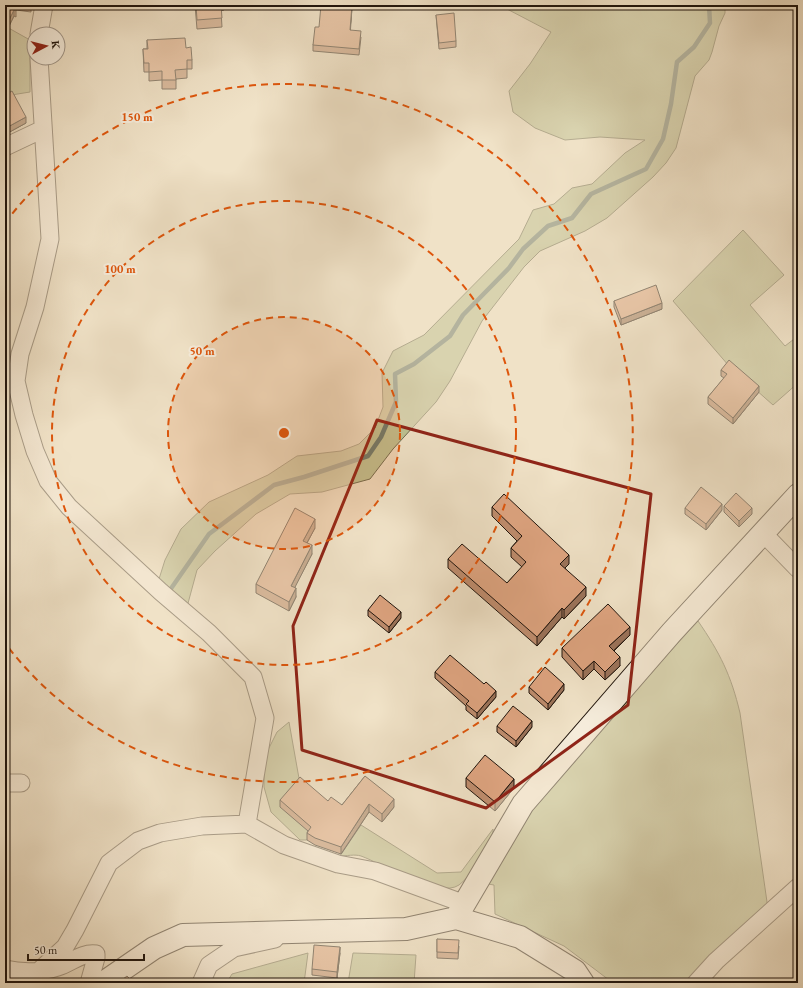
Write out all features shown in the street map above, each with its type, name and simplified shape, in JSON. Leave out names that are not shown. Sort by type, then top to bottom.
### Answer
[{"type":"street","points":[[40,26],[44,5]]},
{"type":"street","points":[[39,66],[50,239],[35,307],[19,361],[16,381],[24,415],[35,451],[48,481],[69,507],[161,592],[209,633],[253,677],[265,718],[247,824]]},
{"type":"street","points":[[5,147],[43,129]]},
{"type":"street","points":[[103,983],[154,948],[183,935],[316,930],[406,929],[460,911],[523,804],[672,632],[762,532],[798,495]]},
{"type":"street","points":[[762,532],[798,569]]},
{"type":"street","points":[[30,978],[65,947],[109,863],[123,851],[138,841],[160,833],[202,826],[247,824],[284,845],[338,864],[375,871],[520,937],[575,971],[583,983]]},
{"type":"street","points":[[696,983],[716,961],[798,887]]},
{"type":"street","points":[[201,983],[209,965],[234,948],[316,930]]},
{"type":"street","points":[[5,969],[30,978],[88,953],[96,954],[88,983]]},
{"type":"highlighted area","points":[[377,420],[651,494],[628,705],[486,808],[302,750],[293,626]]},
{"type":"green space","points":[[505,5],[725,5],[725,13],[719,26],[709,60],[695,76],[676,148],[666,163],[653,177],[607,218],[585,231],[540,251],[524,267],[482,321],[450,381],[436,402],[393,449],[370,479],[322,492],[290,494],[256,514],[215,551],[197,570],[187,607],[159,579],[165,560],[181,529],[209,502],[268,475],[297,456],[341,451],[359,444],[375,428],[383,407],[382,373],[393,351],[424,335],[519,239],[533,210],[554,204],[572,188],[592,184],[625,153],[645,140],[600,137],[565,140],[535,128],[513,112],[509,91],[530,64],[551,32],[507,9]]},
{"type":"green space","points":[[5,26],[26,38],[26,66],[30,66],[30,92],[5,96]]},
{"type":"green space","points":[[743,230],[784,275],[750,305],[785,346],[798,336],[798,383],[773,405],[729,366],[673,301]]},
{"type":"green space","points":[[698,621],[719,654],[737,699],[769,916],[694,983],[613,983],[564,946],[495,914],[494,885],[488,884],[519,826],[551,782]]},
{"type":"green space","points":[[289,722],[300,784],[329,808],[307,840],[300,840],[271,812],[264,787],[264,758],[277,732]]},
{"type":"green space","points":[[361,825],[437,873],[461,872],[493,829],[493,834],[469,875],[459,885],[450,888],[424,884],[359,855],[340,856]]},
{"type":"green space","points":[[308,953],[304,983],[227,982],[232,974]]},
{"type":"green space","points":[[353,953],[416,955],[414,983],[348,983]]},
{"type":"building","points":[[5,5],[16,5],[16,11],[14,10],[6,26],[5,26]]},
{"type":"building","points":[[196,5],[221,5],[222,18],[197,20]]},
{"type":"building","points":[[321,5],[352,5],[350,30],[361,31],[359,49],[313,45],[315,27],[319,27]]},
{"type":"building","points":[[454,13],[456,41],[439,43],[436,15]]},
{"type":"building","points":[[185,38],[186,48],[191,47],[192,60],[187,60],[187,69],[175,70],[176,80],[162,80],[162,71],[149,72],[149,63],[144,63],[143,49],[148,49],[147,40]]},
{"type":"building","points":[[12,91],[26,117],[6,128],[5,95]]},
{"type":"building","points":[[656,285],[662,303],[621,319],[614,301]]},
{"type":"building","points":[[729,360],[759,386],[733,418],[708,397],[727,374],[721,370]]},
{"type":"building","points":[[701,487],[722,504],[706,524],[685,508]]},
{"type":"building","points":[[736,493],[752,508],[739,521],[724,506]]},
{"type":"building","points":[[504,494],[569,555],[560,564],[586,587],[564,610],[562,608],[537,637],[448,559],[462,544],[507,583],[526,562],[511,548],[522,536],[492,507]]},
{"type":"building","points":[[295,508],[315,519],[303,541],[312,545],[291,586],[296,588],[289,602],[256,584]]},
{"type":"building","points":[[380,595],[401,612],[389,627],[368,610]]},
{"type":"building","points":[[608,604],[630,627],[609,646],[620,657],[605,672],[594,661],[583,671],[562,648]]},
{"type":"building","points":[[450,655],[484,684],[486,682],[496,691],[477,713],[466,704],[469,701],[435,672]]},
{"type":"building","points":[[545,667],[564,684],[548,704],[529,687]]},
{"type":"building","points":[[513,706],[532,721],[516,741],[497,726]]},
{"type":"building","points":[[485,755],[514,779],[495,802],[466,778]]},
{"type":"building","points":[[365,776],[394,799],[382,814],[369,804],[341,847],[315,838],[307,833],[311,827],[280,800],[300,777],[328,801],[331,797],[342,805]]},
{"type":"building","points":[[437,939],[459,940],[458,953],[437,952]]},
{"type":"building","points":[[314,945],[340,947],[337,972],[312,969]]},
{"type":"building","points":[[127,976],[134,983],[118,983]]},
{"type":"building","points":[[5,977],[10,981],[9,983],[5,983]]},
{"type":"waterway","points":[[170,590],[209,534],[274,485],[368,456],[381,437],[396,402],[395,374],[414,364],[450,336],[463,315],[509,268],[523,249],[548,226],[572,218],[591,194],[646,169],[663,139],[671,104],[677,62],[694,47],[710,23],[709,5]]}]
